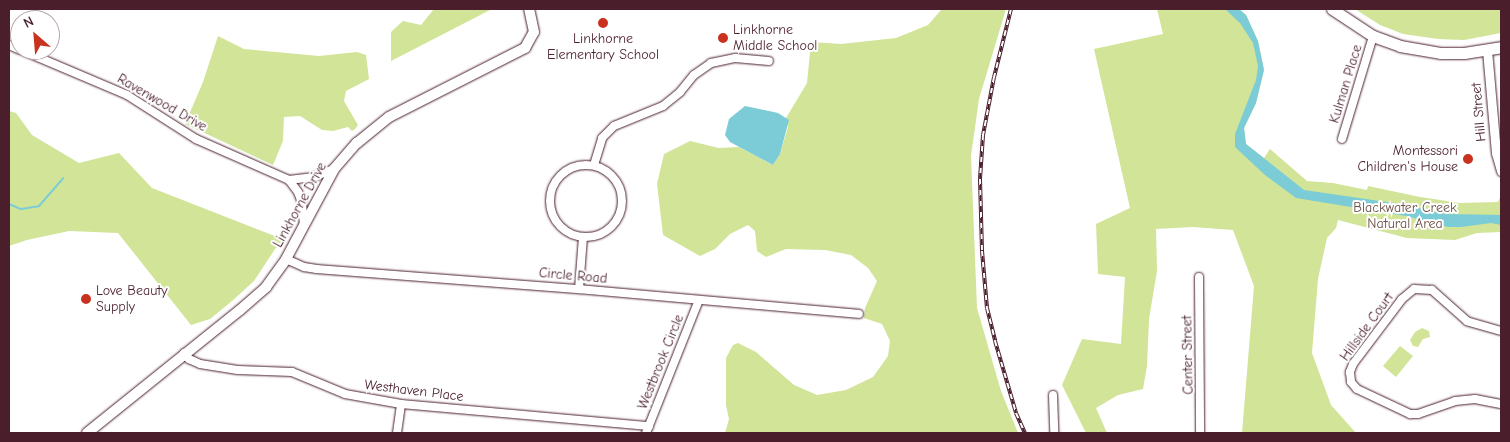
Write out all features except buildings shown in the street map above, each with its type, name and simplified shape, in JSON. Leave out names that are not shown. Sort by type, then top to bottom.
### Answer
[{"type":"main road","name":"Linkhorne Drive","points":[[86,433],[256,297],[286,259],[334,169],[357,143],[389,118],[525,48],[534,32],[529,9]]},
{"type":"main road","points":[[1332,9],[1373,36],[1400,46],[1441,53],[1487,50],[1501,47]]},
{"type":"street","name":"Kulman Place","points":[[1342,139],[1373,36]]},
{"type":"street","name":"Hill Street","points":[[1487,50],[1496,153],[1501,172]]},
{"type":"street","points":[[594,165],[602,138],[614,126],[663,106],[711,62],[735,58],[769,61]]},
{"type":"street","name":"Ravenwood Drive","points":[[44,60],[127,95],[196,139],[289,180]]},
{"type":"street","points":[[594,165],[603,169],[616,181],[622,192],[623,203],[620,214],[606,232],[595,237],[583,238],[573,235],[557,223],[551,209],[551,193],[558,180],[569,169],[594,165]]},
{"type":"street","points":[[304,225],[302,203],[289,180],[314,177],[334,169]]},
{"type":"street","points":[[579,289],[583,238]]},
{"type":"street","name":"Circle Road","points":[[286,259],[304,267],[317,269],[579,289],[859,314]]},
{"type":"street","name":"Center Street","points":[[1199,277],[1200,433]]},
{"type":"street","name":"Hillside Court","points":[[1501,331],[1467,321],[1432,290],[1414,290],[1402,299],[1353,364],[1350,372],[1351,382],[1357,389],[1410,414],[1418,414],[1455,401],[1474,400],[1501,404]]},
{"type":"street","name":"Westbrook Circle","points":[[648,430],[700,300]]},
{"type":"street","name":"Westhaven Place","points":[[184,353],[189,359],[200,364],[238,370],[292,372],[345,394],[401,404],[648,430]]},
{"type":"street","points":[[1053,396],[1054,433]]},
{"type":"street","points":[[397,433],[401,404]]},
{"type":"green space","points":[[434,9],[492,9],[391,61],[391,32],[403,21],[421,25]]},
{"type":"green space","points":[[942,9],[1006,9],[979,99],[971,156],[977,308],[1001,391],[1018,433],[725,433],[729,419],[726,405],[726,358],[733,345],[738,343],[756,352],[794,385],[817,395],[846,390],[873,377],[888,356],[890,341],[882,324],[864,318],[865,308],[877,281],[868,268],[851,255],[825,250],[786,249],[766,257],[757,251],[755,231],[748,225],[730,234],[715,249],[700,256],[663,235],[657,184],[664,154],[690,141],[719,148],[739,147],[773,165],[780,154],[788,127],[786,118],[807,83],[811,42],[841,44],[896,38],[928,25]]},
{"type":"green space","name":"Blackwater Creek Natural Area","points":[[1157,9],[1239,9],[1246,15],[1258,41],[1264,70],[1256,103],[1244,128],[1246,144],[1264,158],[1270,149],[1307,181],[1333,183],[1367,190],[1368,186],[1460,203],[1498,202],[1501,195],[1501,232],[1477,233],[1455,240],[1407,238],[1338,220],[1336,228],[1327,238],[1318,279],[1312,353],[1331,405],[1356,433],[1242,433],[1254,286],[1233,230],[1193,227],[1156,229],[1157,271],[1149,319],[1147,366],[1143,389],[1118,395],[1096,408],[1107,433],[1086,433],[1062,385],[1082,339],[1121,344],[1125,277],[1098,274],[1096,224],[1130,208],[1094,49],[1163,34]]},
{"type":"green space","points":[[1355,9],[1501,9],[1501,33],[1464,40],[1438,39],[1403,34],[1380,25]]},
{"type":"green space","points":[[218,36],[244,49],[319,56],[357,52],[366,55],[369,79],[346,91],[344,101],[358,125],[352,131],[348,127],[333,131],[322,130],[300,116],[284,117],[283,141],[273,165],[185,124],[203,82]]},
{"type":"green space","points":[[9,111],[16,113],[32,135],[79,163],[119,153],[152,188],[285,240],[275,249],[254,281],[232,301],[210,319],[191,325],[118,233],[69,231],[9,246]]},
{"type":"green space","points":[[1422,328],[1429,331],[1430,337],[1423,339],[1418,347],[1413,346],[1410,340],[1415,332]]},
{"type":"green space","points":[[1400,346],[1413,356],[1396,377],[1383,366]]},
{"type":"water","points":[[1225,9],[1239,9],[1246,15],[1258,41],[1264,70],[1256,103],[1244,128],[1246,144],[1304,190],[1407,205],[1446,214],[1501,215],[1501,225],[1491,223],[1448,227],[1406,216],[1296,198],[1265,175],[1235,147],[1235,134],[1256,80],[1258,66],[1253,43],[1240,23]]},
{"type":"water","points":[[745,106],[778,113],[789,120],[780,154],[773,165],[730,142],[725,135],[729,119]]},
{"type":"waterway","points":[[9,204],[21,209],[39,206],[63,178]]},
{"type":"railway","points":[[1011,9],[994,77],[983,135],[980,179],[982,251],[987,308],[1016,413],[1025,433]]},
{"type":"place","name":"Linkhorne Elementary School","points":[[603,23]]},
{"type":"place","name":"Linkhorne Middle School","points":[[723,38]]},
{"type":"place","name":"Montessori Children's House","points":[[1468,159]]},
{"type":"place","name":"Love Beauty Supply","points":[[86,299]]}]
